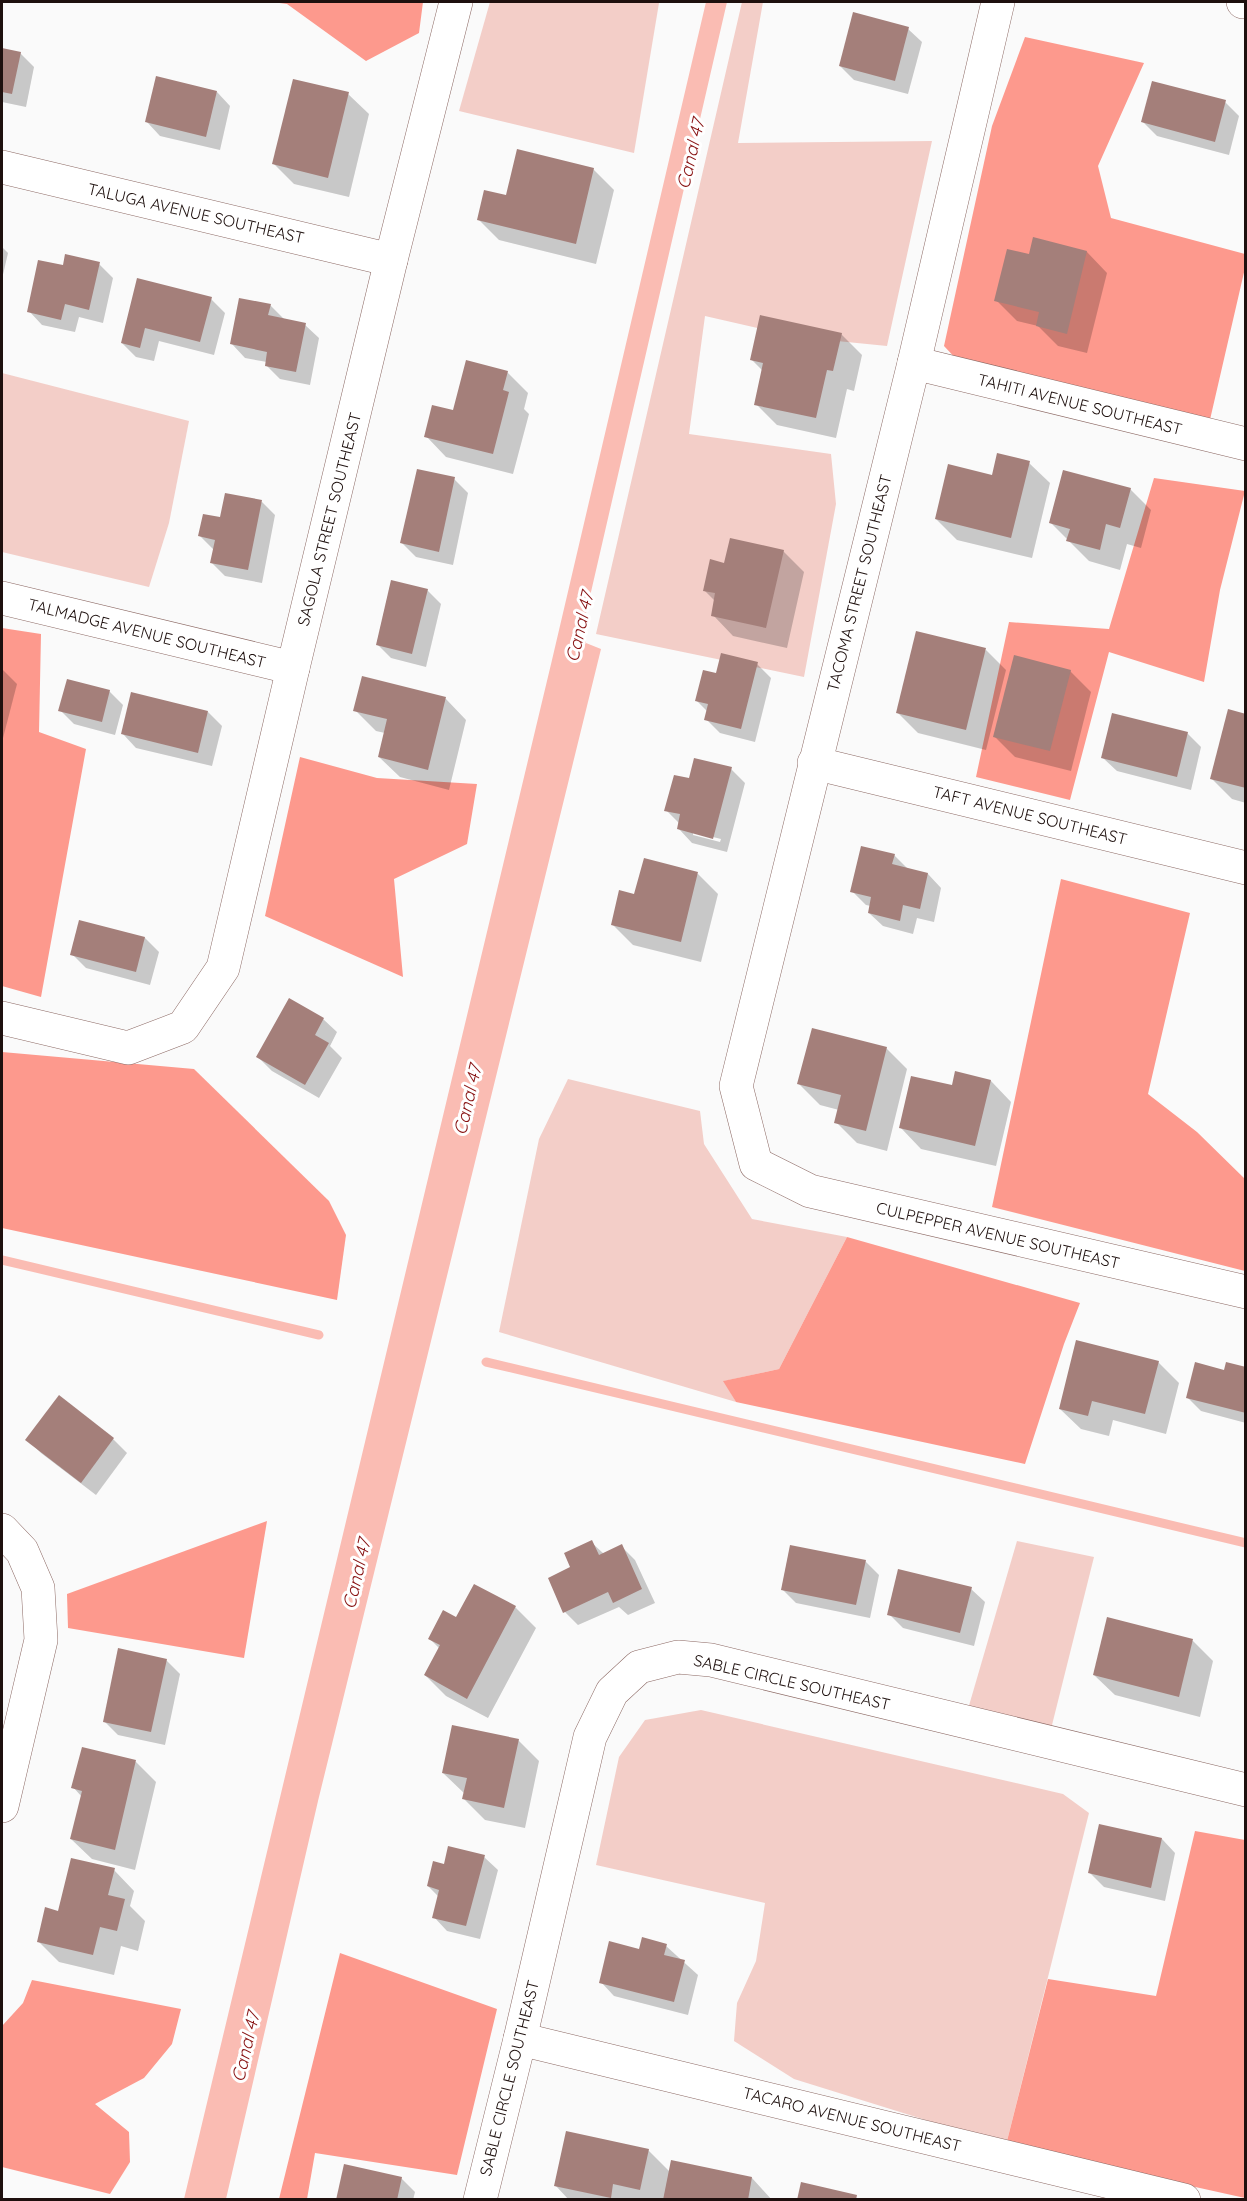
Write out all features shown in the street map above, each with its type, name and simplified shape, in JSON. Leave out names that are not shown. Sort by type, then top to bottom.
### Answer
[{"type":"street","name":"SAGOLA STREET SOUTHEAST","points":[[2,1018],[128,1048],[183,1027],[224,968],[293,668],[391,260],[456,2]]},
{"type":"street","name":"TACOMA STREET SOUTHEAST","points":[[756,1164],[736,1086],[914,363],[998,2]]},
{"type":"street","name":"TALUGA AVENUE SOUTHEAST","points":[[2,167],[391,260]]},
{"type":"street","name":"TAHITI AVENUE SOUTHEAST","points":[[914,363],[1245,444]]},
{"type":"street","name":"TALMADGE AVENUE SOUTHEAST","points":[[2,598],[293,668]]},
{"type":"street","name":"TAFT AVENUE SOUTHEAST","points":[[814,763],[1245,868]]},
{"type":"street","name":"CULPEPPER AVENUE SOUTHEAST","points":[[756,1164],[810,1191],[1245,1292]]},
{"type":"street","points":[[2,1806],[41,1640],[38,1588],[12,1540]]},
{"type":"street","name":"SABLE CIRCLE SOUTHEAST","points":[[480,2199],[520,2039],[590,1737],[612,1692],[639,1667],[678,1657],[711,1660],[1245,1790]]},
{"type":"street","name":"TACARO AVENUE SOUTHEAST","points":[[520,2039],[1184,2199]]},
{"type":"shaded area","points":[[272,2],[423,2],[419,33],[366,61],[287,4]]},
{"type":"shaded area","points":[[490,2],[659,3],[634,153],[459,111]]},
{"type":"shaded area","points":[[742,2],[763,2],[738,143],[932,141],[887,346],[797,337],[705,316],[689,434],[831,454],[836,504],[804,677],[596,634]]},
{"type":"shaded area","points":[[1025,37],[1144,63],[1098,166],[1111,218],[1245,254],[1245,268],[1209,424],[961,364],[944,346],[992,126]]},
{"type":"shaded area","points":[[2,373],[189,421],[169,523],[149,587],[2,552]]},
{"type":"shaded area","points":[[1154,478],[1245,491],[1220,590],[1204,682],[1109,652],[1070,800],[976,777],[1009,622],[1109,629]]},
{"type":"shaded area","points":[[2,628],[41,634],[39,732],[86,749],[41,997],[2,986]]},
{"type":"shaded area","points":[[300,757],[377,778],[477,784],[467,844],[394,879],[403,977],[265,916]]},
{"type":"shaded area","points":[[1061,879],[1190,913],[1148,1094],[1197,1132],[1245,1179],[1245,1271],[992,1207]]},
{"type":"shaded area","points":[[2,1052],[194,1069],[329,1201],[346,1235],[337,1300],[2,1228]]},
{"type":"shaded area","points":[[568,1079],[700,1111],[704,1144],[752,1219],[847,1237],[779,1369],[724,1381],[736,1402],[499,1332],[539,1139]]},
{"type":"shaded area","points":[[847,1237],[1080,1303],[1064,1344],[1025,1464],[736,1402],[723,1381],[779,1369]]},
{"type":"shaded area","points":[[267,1521],[244,1658],[68,1628],[67,1594]]},
{"type":"shaded area","points":[[1017,1541],[1094,1557],[1051,1729],[968,1709]]},
{"type":"shaded area","points":[[701,1710],[1063,1794],[1089,1813],[1006,2145],[794,2079],[734,2041],[737,2003],[756,1961],[765,1903],[596,1865],[619,1757],[645,1720]]},
{"type":"shaded area","points":[[1195,1831],[1245,1840],[1245,2198],[1006,2145],[1048,1979],[1156,1996]]},
{"type":"shaded area","points":[[340,1953],[497,2009],[457,2175],[315,2153],[307,2199],[279,2199]]},
{"type":"shaded area","points":[[32,1980],[181,2009],[172,2044],[144,2078],[95,2104],[129,2132],[130,2162],[110,2194],[2,2167],[2,2026],[23,2003]]},
{"type":"water","name":"Canal 47","points":[[706,2],[727,2],[582,631],[586,643],[601,649],[318,1801],[226,2199],[184,2199],[552,660]]},
{"type":"building","points":[[853,12],[909,27],[895,81],[839,66]]},
{"type":"building","points":[[2,48],[21,52],[12,94],[2,92]]},
{"type":"building","points":[[156,76],[217,91],[206,137],[145,122]]},
{"type":"building","points":[[293,79],[349,92],[328,178],[272,164]]},
{"type":"building","points":[[1152,81],[1226,100],[1215,142],[1141,122]]},
{"type":"building","points":[[517,149],[594,168],[576,244],[477,220],[484,190],[506,195]]},
{"type":"building","points":[[1033,237],[1087,251],[1067,334],[1036,326],[1039,312],[994,301],[1007,249],[1029,254]]},
{"type":"building","points":[[65,254],[100,262],[89,310],[65,304],[61,320],[27,312],[38,260],[63,265]]},
{"type":"building","points":[[137,278],[212,297],[200,342],[145,328],[140,348],[121,343]]},
{"type":"building","points":[[239,298],[271,304],[268,315],[306,323],[296,372],[265,366],[267,352],[230,344]]},
{"type":"building","points":[[760,315],[842,333],[833,371],[827,370],[816,418],[754,405],[763,363],[750,360]]},
{"type":"building","points":[[466,360],[508,371],[503,390],[509,392],[493,454],[424,437],[432,405],[453,410]]},
{"type":"building","points":[[997,453],[1030,461],[1011,538],[935,519],[948,464],[992,475]]},
{"type":"building","points":[[417,469],[455,477],[439,552],[400,543]]},
{"type":"building","points":[[1063,470],[1131,488],[1120,528],[1106,524],[1100,550],[1066,541],[1070,529],[1049,523]]},
{"type":"building","points":[[225,493],[262,500],[248,570],[210,563],[215,540],[198,536],[203,514],[220,517]]},
{"type":"building","points":[[730,538],[784,550],[766,628],[711,616],[715,593],[703,591],[710,559],[724,563]]},
{"type":"building","points":[[391,580],[428,589],[412,654],[376,645]]},
{"type":"building","points":[[916,631],[986,648],[966,730],[896,713]]},
{"type":"building","points":[[721,653],[758,662],[741,729],[704,720],[708,704],[695,701],[703,670],[716,673]]},
{"type":"building","points":[[1014,655],[1071,670],[1050,751],[993,737]]},
{"type":"building","points":[[362,676],[446,697],[428,770],[378,757],[387,719],[353,711]]},
{"type":"building","points":[[67,679],[110,690],[102,722],[58,711]]},
{"type":"building","points":[[131,692],[208,711],[198,753],[121,734]]},
{"type":"building","points":[[1228,709],[1246,714],[1246,788],[1210,779]]},
{"type":"building","points":[[1112,713],[1188,732],[1177,777],[1101,758]]},
{"type":"building","points":[[694,758],[732,767],[713,839],[677,829],[680,814],[664,811],[674,775],[689,778]]},
{"type":"building","points":[[861,846],[895,854],[892,864],[928,873],[920,909],[903,905],[900,921],[868,913],[871,897],[850,892]]},
{"type":"building","points":[[644,858],[698,872],[681,942],[611,925],[619,890],[634,894]]},
{"type":"building","points":[[79,920],[145,937],[136,972],[70,955]]},
{"type":"building","points":[[289,998],[324,1018],[315,1035],[329,1043],[305,1085],[256,1057]]},
{"type":"building","points":[[812,1028],[887,1047],[866,1131],[834,1123],[841,1095],[797,1084]]},
{"type":"building","points":[[955,1071],[991,1080],[975,1146],[899,1128],[911,1076],[952,1085]]},
{"type":"building","points":[[1076,1340],[1159,1361],[1145,1414],[1092,1401],[1088,1416],[1059,1409]]},
{"type":"building","points":[[1195,1362],[1224,1370],[1226,1362],[1246,1367],[1246,1413],[1186,1398]]},
{"type":"building","points":[[59,1395],[114,1438],[81,1483],[25,1440]]},
{"type":"building","points":[[592,1540],[599,1555],[622,1544],[642,1589],[613,1603],[608,1592],[563,1613],[548,1578],[570,1567],[564,1553]]},
{"type":"building","points":[[790,1545],[866,1560],[856,1605],[781,1590]]},
{"type":"building","points":[[898,1569],[972,1587],[960,1633],[887,1615]]},
{"type":"building","points":[[474,1584],[516,1606],[467,1699],[424,1675],[440,1645],[428,1639],[443,1610],[456,1617]]},
{"type":"building","points":[[1107,1617],[1193,1639],[1179,1697],[1093,1675]]},
{"type":"building","points":[[118,1648],[167,1659],[151,1732],[103,1722]]},
{"type":"building","points":[[452,1725],[519,1739],[504,1808],[462,1799],[467,1778],[442,1773]]},
{"type":"building","points":[[82,1747],[136,1760],[115,1850],[70,1839],[82,1791],[71,1788]]},
{"type":"building","points":[[1099,1824],[1162,1838],[1151,1888],[1088,1873]]},
{"type":"building","points":[[448,1846],[485,1855],[466,1926],[432,1918],[439,1890],[427,1886],[433,1861],[444,1864]]},
{"type":"building","points":[[71,1858],[115,1868],[108,1895],[125,1899],[117,1931],[100,1927],[93,1955],[37,1942],[45,1907],[58,1911]]},
{"type":"building","points":[[642,1937],[667,1944],[664,1955],[685,1960],[674,2002],[599,1983],[609,1941],[639,1949]]},
{"type":"building","points":[[566,2131],[649,2149],[640,2190],[613,2184],[611,2198],[554,2186]]},
{"type":"building","points":[[671,2160],[752,2177],[748,2200],[663,2200]]},
{"type":"building","points":[[344,2164],[402,2177],[397,2200],[336,2200]]},
{"type":"building","points":[[801,2182],[857,2195],[856,2200],[797,2200]]},
{"type":"waterway","points":[[2,1260],[319,1335]]},
{"type":"waterway","points":[[486,1362],[1246,1543]]}]
